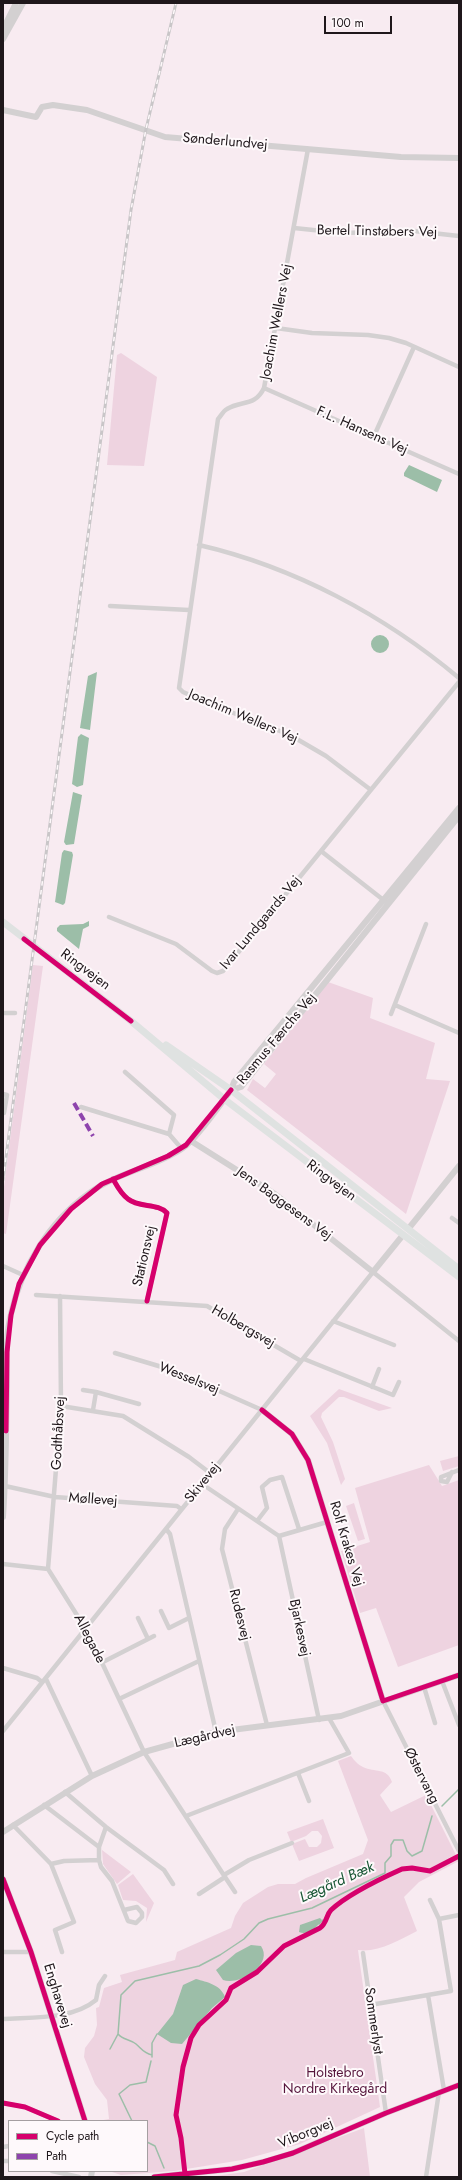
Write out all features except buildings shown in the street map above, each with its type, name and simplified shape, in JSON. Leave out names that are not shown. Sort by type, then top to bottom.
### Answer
[{"type":"main road","name":"Ringvejen","points":[[3,922],[131,1021],[224,1099],[459,1277]]},
{"type":"main road","name":"Ringvejen","points":[[131,1021],[231,1090],[459,1269]]},
{"type":"street","points":[[3,29],[16,3]]},
{"type":"street","points":[[3,39],[23,3]]},
{"type":"street","name":"Sønderlundvej","points":[[3,110],[36,117],[39,110],[47,106],[87,110],[158,136],[400,156],[459,158]]},
{"type":"street","name":"Joachim Wellers Vej","points":[[308,149],[264,388],[258,397],[249,403],[234,406],[226,410],[218,419],[189,610],[179,688],[183,692],[290,734],[326,756],[371,790]]},
{"type":"street","name":"Bertel Tinstøbers Vej","points":[[294,228],[342,233],[414,231],[459,236]]},
{"type":"street","points":[[276,328],[312,333],[380,336],[414,347],[459,367]]},
{"type":"street","points":[[374,436],[414,347]]},
{"type":"street","name":"F.L. Hansens Vej","points":[[264,388],[459,474]]},
{"type":"street","points":[[199,546],[226,552],[263,565],[333,594],[395,630],[430,654],[459,678]]},
{"type":"street","points":[[110,606],[189,610]]},
{"type":"street","name":"Ivar Lundgaards Vej","points":[[109,917],[176,944],[212,971],[217,973],[223,971],[459,682]]},
{"type":"street","name":"Rasmus Færchs Vej","points":[[385,901],[459,808]]},
{"type":"street","name":"Rasmus Færchs Vej","points":[[231,1090],[234,1082],[385,901],[459,816]]},
{"type":"street","points":[[321,851],[385,901]]},
{"type":"street","points":[[391,1014],[426,924]]},
{"type":"street","points":[[394,1005],[459,1033]]},
{"type":"street","points":[[3,1013],[15,1013]]},
{"type":"street","points":[[125,1072],[174,1115],[169,1134]]},
{"type":"street","points":[[3,1517],[8,1332],[10,1315],[23,1275],[40,1245],[66,1214],[86,1195],[113,1178],[182,1149],[191,1141],[231,1090]]},
{"type":"street","points":[[3,1094],[7,1095],[4,1113]]},
{"type":"street","points":[[81,1107],[169,1134],[182,1149]]},
{"type":"street","name":"Jens Baggesens Vej","points":[[191,1141],[275,1194],[373,1272]]},
{"type":"street","points":[[408,1228],[459,1166]]},
{"type":"street","name":"Stationsvej","points":[[113,1178],[128,1200],[140,1205],[160,1208],[167,1213],[147,1301]]},
{"type":"street","points":[[452,1218],[459,1223]]},
{"type":"street","name":"Skivevej","points":[[3,1731],[403,1235]]},
{"type":"street","points":[[3,1266],[23,1275]]},
{"type":"street","points":[[373,1272],[459,1341]]},
{"type":"street","name":"Holbergsvej","points":[[36,1295],[207,1306],[303,1360],[393,1394],[399,1382]]},
{"type":"street","name":"Godthåbsvej","points":[[48,1569],[55,1497],[61,1406],[60,1296]]},
{"type":"street","points":[[333,1321],[394,1345]]},
{"type":"street","name":"Wesselsvej","points":[[115,1353],[172,1370],[262,1410]]},
{"type":"street","points":[[372,1386],[379,1369]]},
{"type":"street","points":[[83,1390],[96,1392],[138,1404]]},
{"type":"street","points":[[93,1410],[96,1392]]},
{"type":"street","points":[[61,1406],[123,1416],[189,1457],[210,1474]]},
{"type":"street","name":"Rolf Krakes Vej","points":[[262,1410],[292,1434],[304,1451],[383,1701]]},
{"type":"street","points":[[452,1472],[459,1470]]},
{"type":"street","points":[[257,1521],[267,1508],[262,1486],[270,1480],[282,1476],[299,1529]]},
{"type":"street","points":[[202,1484],[279,1536],[327,1522]]},
{"type":"street","name":"Møllevej","points":[[5,1486],[55,1497],[177,1506],[181,1509]]},
{"type":"street","name":"Rudesvej","points":[[238,1509],[225,1529],[222,1549],[267,1725]]},
{"type":"street","points":[[166,1529],[170,1534],[216,1732]]},
{"type":"street","name":"Bjarkesvej","points":[[279,1536],[319,1720]]},
{"type":"street","points":[[3,1564],[48,1569]]},
{"type":"street","name":"Allegade","points":[[48,1569],[85,1629],[144,1752],[235,1892]]},
{"type":"street","points":[[161,1611],[169,1628],[189,1618]]},
{"type":"street","points":[[138,1618],[148,1639]]},
{"type":"street","points":[[101,1663],[154,1636]]},
{"type":"street","points":[[119,1699],[199,1661]]},
{"type":"street","points":[[3,1668],[44,1680],[92,1776]]},
{"type":"street","name":"Lægårdvej","points":[[3,1832],[92,1776],[144,1752],[216,1732],[329,1718],[459,1675]]},
{"type":"street","points":[[442,1681],[459,1725]]},
{"type":"street","points":[[424,1687],[435,1723]]},
{"type":"street","name":"Østervang","points":[[383,1701],[459,1851]]},
{"type":"street","points":[[186,1816],[349,1753],[329,1718]]},
{"type":"street","points":[[298,1773],[309,1801]]},
{"type":"street","points":[[65,1792],[106,1827],[164,1870],[173,1884]]},
{"type":"street","points":[[44,1805],[99,1847]]},
{"type":"street","points":[[14,1825],[51,1864],[74,1922],[55,1930],[62,1952]]},
{"type":"street","points":[[106,1827],[99,1847],[98,1860],[112,1881],[124,1910]]},
{"type":"street","points":[[199,1894],[249,1860],[292,1843]]},
{"type":"street","points":[[51,1864],[64,1861],[98,1860]]},
{"type":"street","name":"Enghavevej","points":[[3,1879],[31,1952],[85,2120]]},
{"type":"street","points":[[370,2005],[451,1991],[439,1919],[430,1900]]},
{"type":"street","points":[[439,1919],[459,1915]]},
{"type":"street","points":[[3,1952],[31,1952]]},
{"type":"street","name":"Sommerlyst","points":[[363,1953],[386,2113]]},
{"type":"street","points":[[3,2019],[51,2016],[90,2005],[96,2000],[99,1985],[105,1976]]},
{"type":"street","points":[[426,2177],[442,2091],[428,1995]]},
{"type":"street","name":"Viborgvej","points":[[154,2177],[232,2169],[293,2153],[386,2113],[459,2085]]},
{"type":"street","points":[[3,2103],[25,2107],[56,2120]]},
{"type":"street","points":[[59,2172],[79,2177]]},
{"type":"green space","points":[[121,353],[157,377],[144,466],[107,465],[117,355]]},
{"type":"green space","points":[[33,965],[43,966],[6,1234],[3,1233],[3,1194]]},
{"type":"green space","points":[[328,982],[373,998],[370,1018],[435,1043],[426,1079],[450,1081],[406,1214],[247,1090],[253,1079],[265,1088],[276,1074],[264,1064]]},
{"type":"green space","points":[[339,1389],[392,1408],[379,1411],[344,1397],[339,1397],[322,1413],[321,1417],[333,1442],[345,1479],[341,1485],[327,1443],[310,1416]]},
{"type":"green space","points":[[459,1456],[459,1466],[443,1471],[440,1461]]},
{"type":"green space","points":[[429,1465],[442,1486],[459,1480],[459,1645],[398,1667],[376,1608],[360,1613],[341,1551],[370,1542],[355,1488]]},
{"type":"green space","points":[[354,1503],[365,1539],[358,1541],[346,1506]]},
{"type":"green space","name":"Holstebro Nordre Kirkegård","points":[[351,1756],[356,1762],[367,1769],[384,1772],[387,1774],[392,1782],[380,1795],[391,1812],[426,1795],[459,1861],[419,1882],[404,1897],[417,1931],[381,1948],[373,1950],[358,1950],[380,2107],[300,2144],[242,2160],[174,2171],[121,2175],[112,2172],[148,2172],[148,2120],[104,2120],[109,2119],[107,2100],[95,2084],[84,2057],[85,2048],[94,2036],[97,2025],[96,2008],[99,2007],[104,1988],[122,1982],[120,1975],[175,1960],[177,1952],[231,1928],[235,1916],[243,1903],[268,1887],[278,1884],[295,1884],[363,1854],[368,1840],[338,1761]]},
{"type":"green space","points":[[323,1819],[334,1848],[299,1861],[292,1844],[305,1839],[309,1847],[317,1847],[321,1843],[322,1836],[318,1831],[312,1831],[306,1836],[291,1842],[287,1832]]},
{"type":"green space","points":[[102,1850],[131,1872],[117,1884],[103,1864]]},
{"type":"green space","points":[[133,1874],[154,1903],[146,1922],[147,1908],[136,1901],[123,1900],[118,1885]]},
{"type":"green space","points":[[364,2128],[370,2177],[208,2177],[244,2172]]},
{"type":"shaded area","points":[[409,465],[442,480],[437,492],[404,476],[404,473]]},
{"type":"shaded area","points":[[380,635],[386,638],[389,644],[386,650],[380,653],[374,650],[371,644],[374,638]]},
{"type":"shaded area","points":[[97,672],[90,730],[80,728],[88,676]]},
{"type":"shaded area","points":[[81,734],[89,738],[83,785],[77,787],[72,784],[78,737]]},
{"type":"shaded area","points":[[73,792],[82,795],[74,844],[66,845],[64,842]]},
{"type":"shaded area","points":[[64,850],[72,852],[73,855],[65,903],[63,905],[55,902],[62,853]]},
{"type":"shaded area","points":[[89,921],[89,926],[83,929],[79,949],[57,931],[57,928],[60,925],[83,924]]},
{"type":"shaded area","points":[[320,1918],[322,1920],[309,1932],[299,1932],[300,1925]]},
{"type":"shaded area","points":[[251,1945],[261,1946],[264,1953],[263,1960],[259,1967],[238,1980],[223,1980],[216,1970],[236,1953]]},
{"type":"shaded area","points":[[196,1979],[217,1987],[225,1997],[212,2008],[182,2044],[171,2043],[157,2034],[173,2014],[183,1985]]},
{"type":"waterway","name":"Lægård Bæk","points":[[442,1806],[459,1789]]},
{"type":"waterway","name":"Lægård Bæk","points":[[152,2055],[145,2052],[134,2042],[118,2034],[121,1995],[135,1981],[199,1966],[220,1955],[244,1939],[259,1923],[268,1919],[312,1908],[385,1873],[385,1863],[391,1856],[391,1845],[394,1840],[403,1840],[407,1851],[412,1856],[422,1851],[432,1816]]},
{"type":"waterway","points":[[319,1924],[323,1920]]},
{"type":"waterway","points":[[110,2049],[118,2034]]},
{"type":"waterway","name":"Lægård Bæk","points":[[152,2057],[152,2043],[157,2034]]},
{"type":"waterway","name":"Lægård Bæk","points":[[132,2120],[119,2094],[130,2085],[146,2082],[151,2061]]},
{"type":"waterway","name":"Lægård Bæk","points":[[148,2142],[155,2146],[164,2168]]},
{"type":"railway","points":[[3,1180],[131,210],[146,129],[176,3]]},
{"type":"marked path","points":[[74,1103],[93,1136]]},
{"type":"cycle path","points":[[24,939],[131,1021]]},
{"type":"cycle path","points":[[6,1431],[7,1352],[11,1315],[19,1284],[40,1245],[71,1209],[102,1184],[168,1156],[186,1145],[231,1090]]},
{"type":"cycle path","points":[[113,1179],[121,1192],[132,1202],[159,1208],[167,1213],[147,1301]]},
{"type":"cycle path","points":[[262,1410],[292,1434],[308,1460],[383,1701],[459,1675]]},
{"type":"cycle path","points":[[185,2174],[181,2138],[176,2115],[183,2067],[191,2038],[199,2025],[226,2000],[231,1988],[257,1972],[284,1946],[320,1928],[324,1924],[328,1914],[338,1904],[375,1882],[402,1869],[412,1868],[430,1871],[459,1856]]},
{"type":"cycle path","points":[[3,1879],[31,1952],[85,2120]]},
{"type":"cycle path","points":[[154,2177],[232,2169],[293,2153],[386,2113],[459,2085]]},
{"type":"cycle path","points":[[3,2103],[25,2107],[56,2120]]}]
